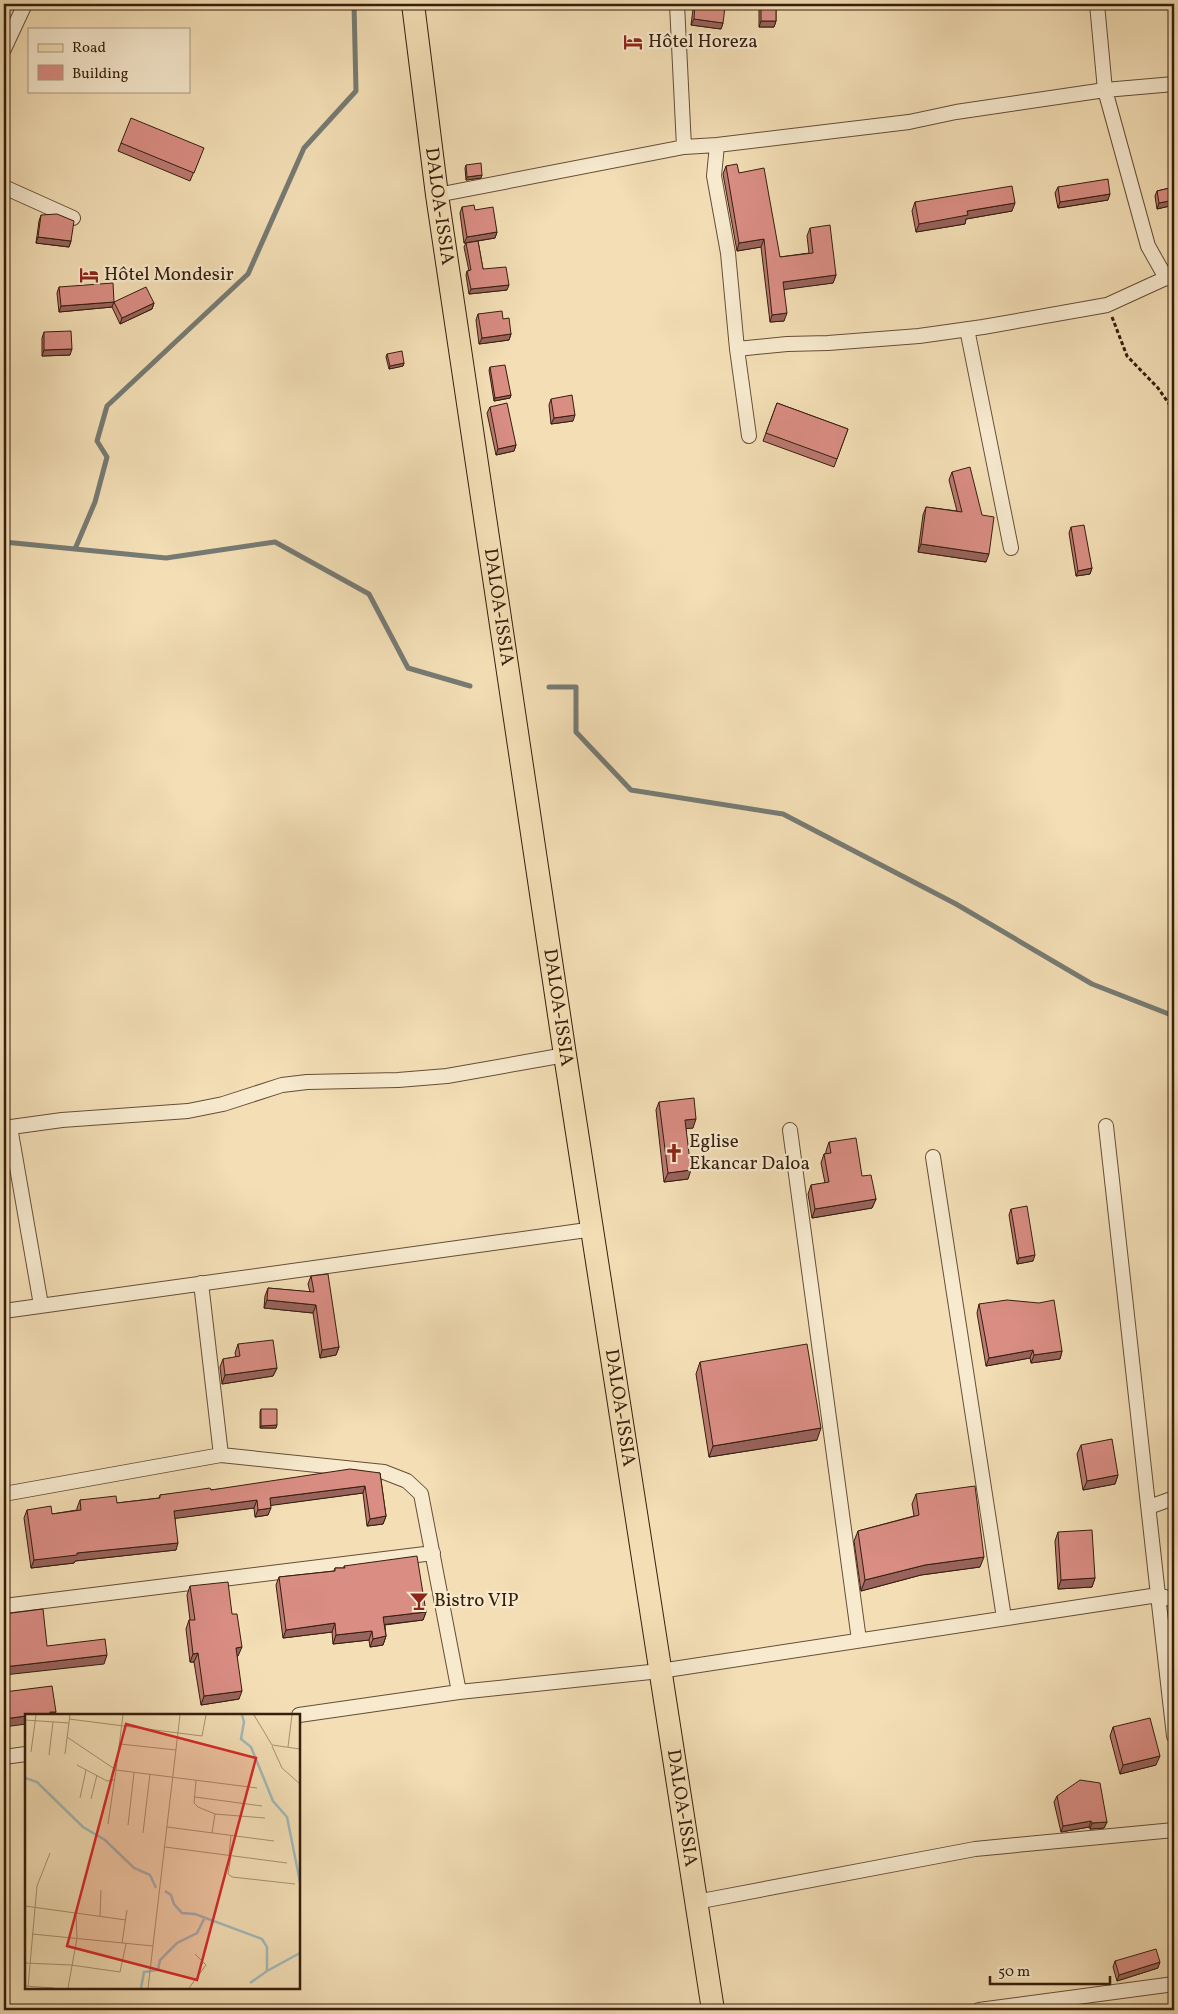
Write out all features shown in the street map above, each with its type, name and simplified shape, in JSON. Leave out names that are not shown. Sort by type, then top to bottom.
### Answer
[{"type":"main road","name":"DALOA-ISSIA","points":[[414,4],[437,195],[712,2010]]},
{"type":"street","points":[[4,49],[25,4]]},
{"type":"street","points":[[678,4],[684,147]]},
{"type":"street","points":[[737,349],[919,336],[967,329],[1107,305],[1170,279],[1148,246],[1105,90],[1097,4]]},
{"type":"street","points":[[437,195],[684,147],[717,145],[909,122],[956,112],[1105,90],[1174,84]]},
{"type":"street","points":[[717,145],[714,176],[728,253],[737,349],[749,436]]},
{"type":"street","points":[[4,187],[73,218]]},
{"type":"street","points":[[967,329],[1011,548]]},
{"type":"street","points":[[42,1305],[7,1128],[62,1120],[188,1111],[222,1104],[282,1085],[307,1082],[398,1080],[447,1076],[566,1055]]},
{"type":"street","points":[[1106,1126],[1174,1736]]},
{"type":"street","points":[[790,1130],[859,1640]]},
{"type":"street","points":[[933,1157],[1004,1618]]},
{"type":"street","points":[[4,1310],[594,1229]]},
{"type":"street","points":[[201,1282],[221,1455]]},
{"type":"street","points":[[4,1494],[221,1455],[384,1472],[407,1480],[421,1494],[434,1552],[459,1692]]},
{"type":"street","points":[[1149,1507],[1174,1498]]},
{"type":"street","points":[[4,1606],[434,1552]]},
{"type":"street","points":[[300,1715],[459,1692],[660,1671],[1158,1595],[1174,1600]]},
{"type":"street","points":[[4,1757],[25,1754]]},
{"type":"street","points":[[696,1902],[975,1849],[1174,1830]]},
{"type":"street","points":[[979,2010],[1174,1984]]},
{"type":"path","points":[[1107,305],[1127,356],[1158,388],[1174,411]]},
{"type":"building","points":[[695,4],[725,7],[723,23],[694,19]]},
{"type":"building","points":[[761,4],[776,4],[776,21],[761,21]]},
{"type":"building","points":[[131,118],[204,148],[194,173],[121,143]]},
{"type":"building","points":[[481,163],[482,175],[467,177],[466,165]]},
{"type":"building","points":[[737,164],[739,173],[764,168],[780,257],[813,253],[810,228],[830,225],[836,275],[783,282],[787,313],[772,315],[764,239],[739,243],[726,166]]},
{"type":"building","points":[[1108,179],[1110,194],[1060,202],[1058,187]]},
{"type":"building","points":[[1012,186],[1015,203],[967,211],[968,215],[919,224],[915,202]]},
{"type":"building","points":[[1174,187],[1174,200],[1159,203],[1157,191]]},
{"type":"building","points":[[474,205],[475,210],[493,207],[497,232],[467,237],[462,207]]},
{"type":"building","points":[[57,214],[74,221],[71,241],[38,237],[41,215]]},
{"type":"building","points":[[478,241],[483,269],[506,267],[509,285],[471,289],[467,271],[471,270],[466,243]]},
{"type":"building","points":[[113,283],[114,302],[61,306],[59,287]]},
{"type":"building","points":[[146,287],[154,303],[122,318],[114,302]]},
{"type":"building","points":[[502,311],[503,319],[509,318],[511,334],[482,338],[478,314]]},
{"type":"building","points":[[71,331],[72,349],[44,350],[44,332]]},
{"type":"building","points":[[402,351],[404,363],[390,366],[387,354]]},
{"type":"building","points":[[505,365],[511,395],[495,398],[490,367]]},
{"type":"building","points":[[572,395],[575,415],[554,418],[551,399]]},
{"type":"building","points":[[507,403],[516,445],[498,449],[490,407]]},
{"type":"building","points":[[777,403],[848,429],[837,459],[766,433]]},
{"type":"building","points":[[970,467],[982,515],[994,517],[989,554],[921,544],[926,507],[962,512],[952,472]]},
{"type":"building","points":[[1084,525],[1092,568],[1078,571],[1071,527]]},
{"type":"building","points":[[694,1098],[696,1119],[685,1120],[691,1170],[668,1173],[659,1102]]},
{"type":"building","points":[[856,1138],[862,1176],[871,1175],[876,1199],[815,1209],[811,1185],[829,1182],[824,1154],[831,1153],[829,1142]]},
{"type":"building","points":[[1027,1206],[1035,1255],[1019,1258],[1011,1209]]},
{"type":"building","points":[[328,1274],[339,1347],[322,1350],[316,1305],[267,1300],[268,1288],[314,1292],[311,1276]]},
{"type":"building","points":[[1007,1300],[1039,1303],[1054,1300],[1062,1351],[1034,1355],[1033,1350],[989,1358],[979,1304]]},
{"type":"building","points":[[273,1340],[277,1368],[225,1375],[223,1359],[240,1356],[238,1344]]},
{"type":"building","points":[[807,1344],[821,1428],[713,1446],[700,1362]]},
{"type":"building","points":[[261,1409],[277,1409],[277,1425],[261,1426]]},
{"type":"building","points":[[1112,1439],[1118,1475],[1087,1481],[1081,1445]]},
{"type":"building","points":[[350,1469],[380,1473],[386,1516],[370,1519],[365,1486],[270,1498],[271,1508],[258,1510],[257,1500],[174,1511],[178,1543],[77,1553],[77,1555],[34,1560],[27,1510],[51,1506],[52,1514],[81,1510],[80,1500],[116,1496],[117,1503],[160,1498],[160,1495],[210,1488],[211,1490]]},
{"type":"building","points":[[975,1486],[984,1557],[925,1565],[865,1580],[858,1531],[919,1515],[916,1494]]},
{"type":"building","points":[[1092,1530],[1095,1578],[1061,1580],[1058,1532]]},
{"type":"building","points":[[417,1556],[426,1612],[383,1617],[386,1636],[373,1639],[372,1631],[336,1635],[335,1623],[286,1630],[279,1577],[335,1571],[335,1568],[345,1568],[344,1566]]},
{"type":"building","points":[[228,1582],[232,1614],[237,1614],[242,1647],[236,1648],[242,1691],[204,1696],[198,1653],[193,1654],[189,1620],[195,1620],[190,1586]]},
{"type":"building","points":[[43,1609],[47,1646],[105,1639],[107,1655],[4,1667],[4,1614]]},
{"type":"building","points":[[52,1686],[56,1712],[50,1712],[50,1714],[25,1714],[25,1716],[4,1719],[4,1692]]},
{"type":"building","points":[[1150,1718],[1160,1756],[1123,1765],[1113,1727]]},
{"type":"building","points":[[1080,1780],[1100,1783],[1107,1822],[1092,1823],[1091,1821],[1063,1826],[1057,1796]]},
{"type":"building","points":[[1156,1949],[1160,1962],[1119,1975],[1115,1961]]},
{"type":"waterway","points":[[75,549],[95,502],[107,457],[97,441],[107,406],[248,274],[304,148],[356,91],[354,4]]},
{"type":"waterway","points":[[4,542],[166,558],[275,542],[369,594],[408,668],[470,686]]},
{"type":"waterway","points":[[549,687],[576,687],[576,732],[631,790],[783,814],[956,904],[1092,984],[1174,1016]]},
{"type":"place","name":"Hôtel Horeza","points":[[633,42]]},
{"type":"place","name":"Hôtel Mondesir","points":[[89,275]]},
{"type":"place","name":"Eglise Ekancar Daloa","points":[[674,1153]]},
{"type":"place","name":"Bistro VIP","points":[[419,1601]]}]
